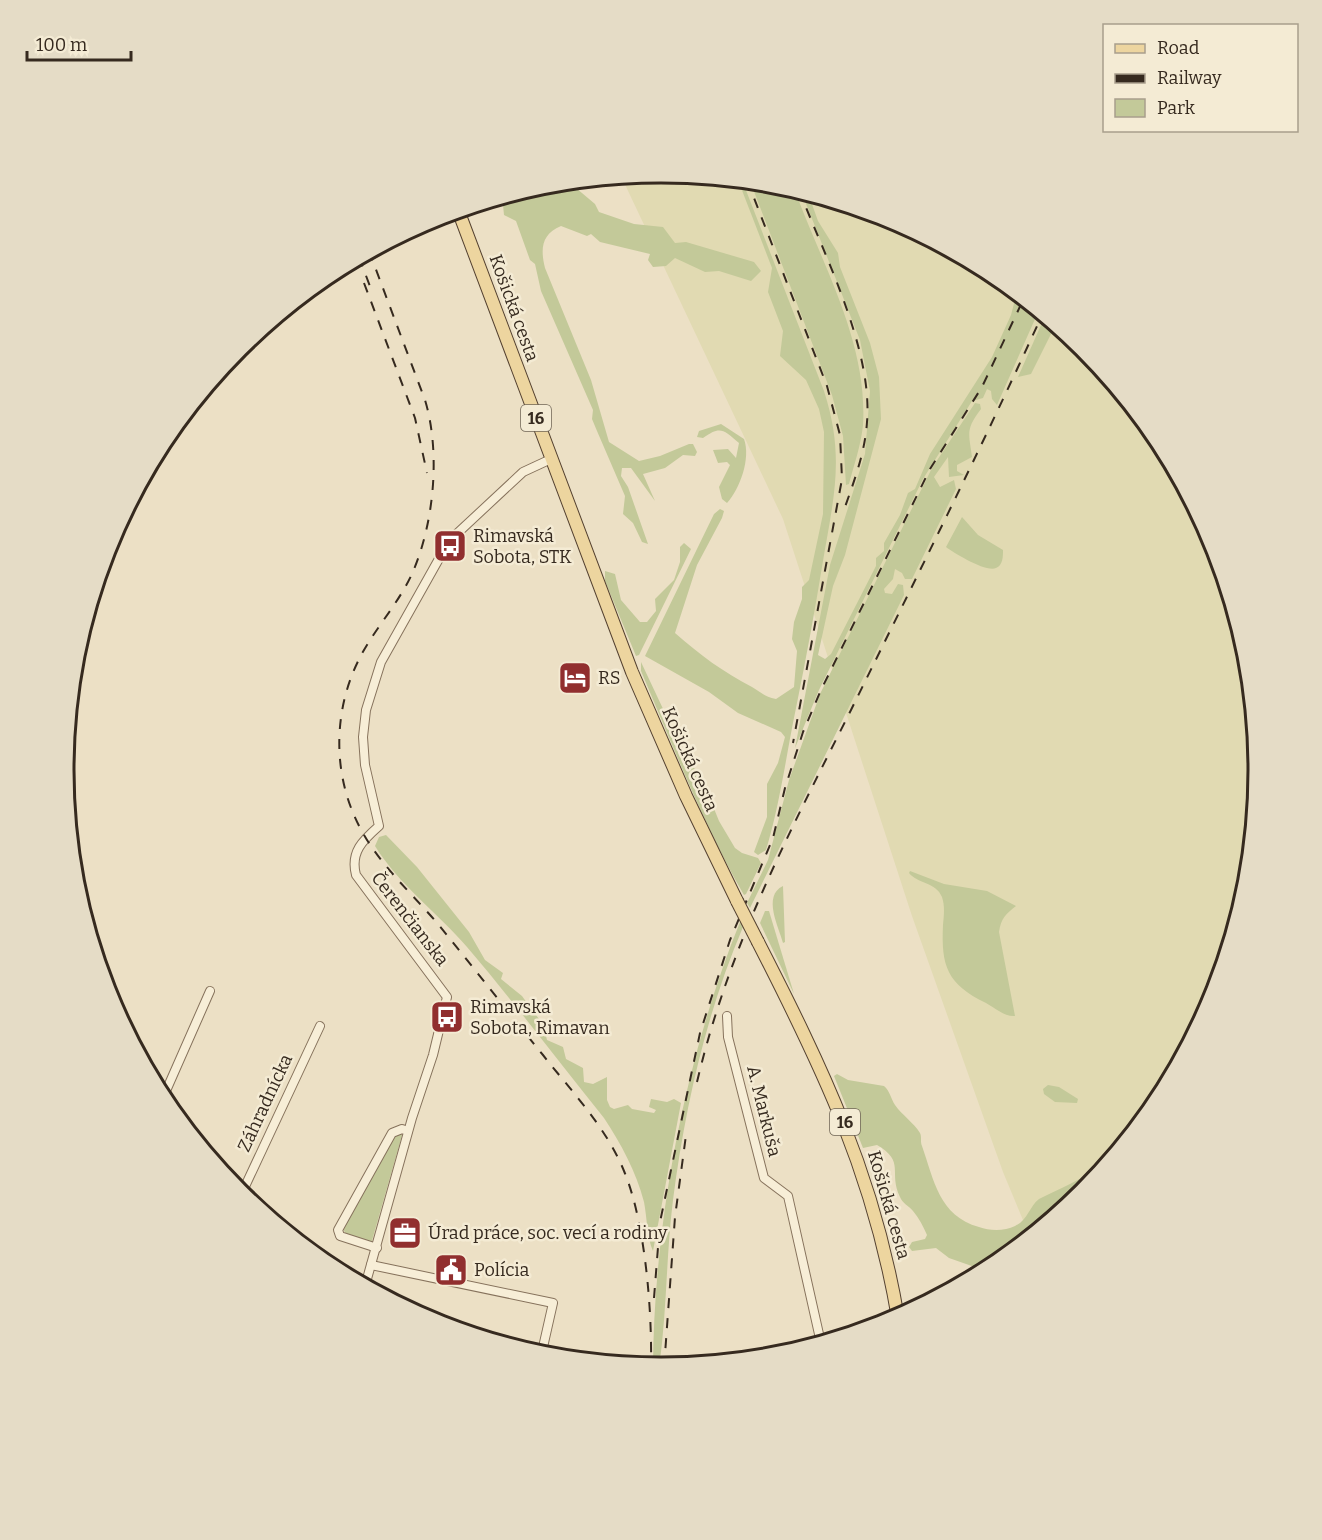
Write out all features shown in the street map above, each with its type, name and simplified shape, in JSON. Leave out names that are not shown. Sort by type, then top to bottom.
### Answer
[{"type":"main road","name":"Košická cesta","points":[[461,218],[653,722],[737,901],[808,1038],[848,1131],[880,1228],[896,1308]]},
{"type":"street","name":"Čerenčianska","points":[[367,1279],[408,1131],[433,1055],[447,997],[356,875],[353,865],[356,851],[379,826],[365,765],[363,737],[366,710],[381,662],[441,551],[523,472],[551,459]]},
{"type":"street","points":[[168,1088],[210,992]]},
{"type":"street","name":"A. Markuša","points":[[727,1016],[728,1037],[764,1178],[788,1196],[819,1335]]},
{"type":"street","name":"Záhradnícka","points":[[245,1184],[320,1026]]},
{"type":"street","points":[[377,1248],[340,1236],[338,1230],[392,1133],[402,1129],[408,1131]]},
{"type":"street","points":[[371,1265],[554,1303],[544,1345]]},
{"type":"shaded area","points":[[661,182],[699,184],[776,194],[813,203],[886,227],[955,261],[987,282],[1048,328],[1103,383],[1127,412],[1170,476],[1204,545],[1217,581],[1237,655],[1247,732],[1247,808],[1237,885],[1228,922],[1204,995],[1170,1064],[1127,1128],[1103,1157],[1048,1212],[1027,1229],[1003,1172],[912,916],[783,519],[625,184]]},
{"type":"green space","points":[[577,189],[595,204],[599,212],[634,224],[663,227],[675,243],[686,242],[754,262],[761,271],[751,281],[719,271],[705,272],[675,258],[666,266],[653,267],[648,260],[650,254],[600,242],[591,234],[587,236],[561,226],[550,233],[544,242],[545,268],[591,380],[609,442],[639,461],[660,456],[689,444],[693,444],[697,452],[695,456],[683,455],[665,468],[643,474],[655,501],[631,468],[622,468],[621,476],[628,487],[648,544],[642,542],[633,523],[623,514],[625,496],[592,419],[593,410],[541,291],[535,264],[530,260],[516,221],[504,215],[503,205]]},
{"type":"green space","points":[[741,189],[746,189],[824,391],[836,456],[831,516],[782,780],[766,850],[758,855],[754,852],[767,817],[767,784],[778,763],[785,737],[781,732],[738,713],[709,692],[645,656],[714,514],[720,509],[724,511],[722,518],[697,565],[675,633],[712,663],[766,696],[776,699],[794,687],[797,651],[792,639],[794,622],[802,599],[802,587],[809,580],[823,514],[824,432],[819,409],[806,380],[780,356],[783,331],[768,292],[772,268]]},
{"type":"green space","points":[[754,190],[799,200],[851,334],[863,394],[863,425],[849,484],[846,485],[843,436],[832,395]]},
{"type":"green space","points":[[805,201],[811,203],[818,221],[838,253],[840,267],[870,343],[879,377],[881,419],[845,555],[833,586],[818,655],[825,659],[831,654],[876,566],[876,558],[884,551],[884,543],[900,515],[908,493],[915,489],[930,454],[992,357],[1011,315],[1015,301],[1036,318],[997,405],[992,399],[991,391],[987,389],[983,398],[972,401],[923,479],[819,690],[795,748],[830,565],[865,454],[870,391],[860,340]]},
{"type":"green space","points":[[1042,323],[1052,332],[1031,374],[1018,377]]},
{"type":"green space","points":[[975,403],[980,404],[981,409],[972,422],[969,432],[972,457],[957,465],[957,471],[964,475],[949,477],[948,457],[934,477],[940,487],[954,480],[956,489],[912,579],[905,579],[902,573],[895,569],[893,579],[884,589],[885,593],[892,594],[898,584],[903,585],[904,595],[750,908],[747,903],[768,860],[789,780],[820,694],[932,468]]},
{"type":"green space","points":[[721,424],[744,439],[746,447],[745,464],[740,482],[727,503],[722,499],[719,487],[730,465],[727,462],[718,463],[713,450],[728,449],[736,458],[739,443],[721,431],[703,438],[697,437],[699,431]]},
{"type":"green space","points":[[962,517],[978,535],[1003,550],[1002,560],[998,567],[992,569],[978,565],[946,547]]},
{"type":"green space","points":[[684,543],[691,549],[639,655],[636,656],[605,581],[605,571],[615,574],[621,600],[640,622],[647,622],[656,611],[655,599],[674,580],[680,562],[680,547]]},
{"type":"green space","points":[[641,662],[680,745],[704,784],[719,821],[735,848],[758,858],[761,863],[744,895],[715,841],[689,784],[641,671]]},
{"type":"green space","points":[[386,835],[417,867],[469,932],[485,960],[503,973],[501,979],[522,996],[527,1003],[527,1010],[532,1010],[543,1024],[547,1040],[563,1047],[566,1059],[583,1068],[584,1082],[593,1084],[607,1077],[607,1100],[610,1107],[614,1109],[628,1105],[632,1109],[654,1113],[656,1110],[649,1107],[651,1099],[667,1102],[674,1099],[681,1103],[653,1251],[648,1234],[644,1202],[637,1179],[604,1118],[467,947],[395,873],[375,846],[379,837]]},
{"type":"green space","points":[[910,871],[944,884],[987,891],[1016,906],[1009,911],[1001,923],[999,932],[1015,1016],[1004,1014],[973,996],[955,981],[945,963],[943,952],[944,904],[942,897],[936,888],[913,877]]},
{"type":"green space","points":[[783,886],[785,942],[783,943],[773,904],[777,891]]},
{"type":"green space","points":[[765,911],[769,911],[794,994],[760,923]]},
{"type":"green space","points":[[740,922],[743,927],[708,1027],[684,1130],[671,1221],[660,1358],[653,1358],[659,1255],[676,1140],[703,1028]]},
{"type":"green space","points":[[837,1074],[848,1080],[886,1088],[895,1105],[920,1133],[921,1144],[940,1195],[947,1206],[966,1222],[988,1229],[1011,1228],[1023,1220],[1039,1199],[1085,1176],[1048,1212],[1019,1236],[974,1267],[949,1258],[936,1248],[912,1251],[909,1247],[912,1242],[925,1239],[927,1235],[921,1222],[901,1199],[891,1157],[877,1145],[863,1148],[834,1076]]},
{"type":"green space","points":[[1048,1085],[1059,1087],[1078,1099],[1077,1103],[1055,1102],[1044,1094],[1043,1089]]},
{"type":"green space","points":[[403,1132],[371,1244],[348,1236],[344,1231],[344,1224],[395,1136]]},
{"type":"railway","points":[[751,190],[827,386],[840,435],[842,479],[793,743]]},
{"type":"railway","points":[[803,201],[845,304],[863,365],[867,394],[864,445],[844,510]]},
{"type":"railway","points":[[372,258],[425,400],[433,443],[433,489],[425,535],[411,576],[357,662],[344,699],[339,738],[342,777],[354,816],[374,850],[438,924],[577,1096],[617,1155],[631,1191],[642,1239],[650,1317],[651,1357]]},
{"type":"railway","points":[[362,264],[371,289]]},
{"type":"railway","points":[[364,283],[415,418],[427,473]]},
{"type":"railway","points":[[654,1298],[660,1222],[700,1033],[730,940],[773,838],[785,788],[803,732],[821,690],[930,469],[982,387],[1021,305]]},
{"type":"railway","points":[[697,1082],[710,1032],[743,937],[783,846],[973,463],[1039,321]]},
{"type":"railway","points":[[665,1358],[675,1217],[686,1135]]},
{"type":"place","name":"Rimavská Sobota, STK","points":[[450,546]]},
{"type":"place","name":"RS","points":[[575,678]]},
{"type":"place","name":"Rimavská Sobota, Rimavan","points":[[447,1017]]},
{"type":"place","name":"Úrad práce, soc. vecí a rodiny","points":[[405,1233]]},
{"type":"place","name":"Polícia","points":[[451,1270]]}]
